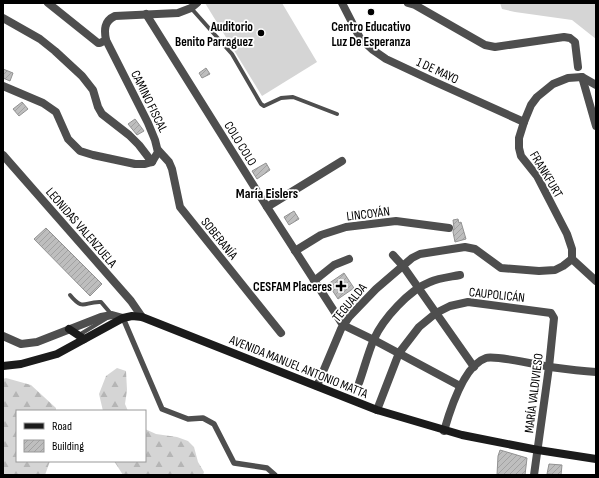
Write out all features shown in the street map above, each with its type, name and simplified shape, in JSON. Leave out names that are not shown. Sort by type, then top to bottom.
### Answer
[{"type":"main road","name":"AVENIDA MANUEL ANTONIO MATTA","points":[[3,366],[21,364],[52,356],[81,337],[123,318],[132,316],[142,317],[377,410],[444,430],[538,450],[596,459]]},
{"type":"main road","points":[[69,329],[81,337]]},
{"type":"street","points":[[48,3],[98,43],[106,40],[105,27],[110,18],[121,15],[173,14],[194,5]]},
{"type":"street","name":"1 DE MAYO","points":[[342,3],[360,38],[386,59],[524,122]]},
{"type":"street","points":[[408,3],[415,5],[485,46],[495,47],[564,37],[570,38],[575,42],[578,67]]},
{"type":"street","name":"COLO COLO","points":[[146,14],[266,207],[343,325]]},
{"type":"street","points":[[3,18],[40,39],[82,76],[93,90],[98,107],[102,114],[129,135],[152,162],[135,164],[80,151],[68,139],[56,112],[43,103],[3,86]]},
{"type":"street","name":"CAMINO FISCAL","points":[[106,40],[148,123],[158,150],[157,155],[152,162]]},
{"type":"street","points":[[582,77],[596,85]]},
{"type":"street","points":[[582,77],[596,126]]},
{"type":"street","name":"FRANKFURT","points":[[572,259],[572,249],[568,234],[537,176],[522,156],[519,148],[519,138],[531,105],[544,90],[552,84],[568,78],[582,77]]},
{"type":"street","name":"SOBERANÍA","points":[[158,150],[164,155],[172,169],[180,207],[281,333]]},
{"type":"street","name":"LEONIDAS VALENZUELA","points":[[3,155],[131,301],[142,317]]},
{"type":"street","points":[[266,207],[342,161]]},
{"type":"street","name":"LINCOYÁN","points":[[295,251],[322,235],[346,227],[396,221],[449,228]]},
{"type":"street","points":[[403,266],[412,258],[420,254],[465,247],[475,249],[501,268],[509,269],[555,270],[572,259],[596,281]]},
{"type":"street","points":[[394,255],[475,366]]},
{"type":"street","points":[[314,281],[334,265],[350,259]]},
{"type":"street","name":"TEGUALDA","points":[[317,386],[343,325],[361,303],[403,266]]},
{"type":"street","points":[[359,383],[374,340],[379,330],[393,312],[419,288],[434,280],[460,275]]},
{"type":"street","name":"CAUPOLICÁN","points":[[377,410],[399,353],[419,327],[436,313],[450,306],[468,302],[548,312],[552,314]]},
{"type":"street","name":"MARÍA VALDIVIESO","points":[[534,475],[549,367],[554,318],[552,314]]},
{"type":"street","points":[[3,336],[21,344],[37,342],[88,321],[112,316],[123,318],[162,409],[188,419],[203,418],[214,424],[234,463],[267,468],[275,475]]},
{"type":"street","points":[[343,325],[460,386]]},
{"type":"street","points":[[444,430],[460,386],[466,376],[482,360],[490,357],[549,367],[596,372]]},
{"type":"lane","points":[[194,5],[232,54],[261,104],[264,106],[280,98],[293,97],[337,114]]},
{"type":"lane","points":[[70,295],[76,302],[84,305],[101,302],[112,316],[81,337]]},
{"type":"green space","name":"Auditorio Benito Parraguez","points":[[205,3],[282,3],[317,62],[262,96]]},
{"type":"green space","points":[[500,3],[596,3],[596,39],[572,20],[502,9]]},
{"type":"green space","points":[[117,368],[126,371],[127,390],[125,404],[128,410],[103,410],[99,394],[106,376]]},
{"type":"green space","points":[[6,378],[31,385],[56,408],[56,410],[16,410],[16,462],[50,462],[45,475],[3,475],[3,379]]},
{"type":"green space","points":[[146,429],[156,434],[177,437],[188,441],[194,447],[198,462],[204,472],[203,475],[123,475],[115,462],[146,462]]},
{"type":"building","points":[[206,68],[210,74],[202,78],[199,73]]},
{"type":"building","points":[[3,69],[13,73],[10,81],[3,78]]},
{"type":"building","points":[[22,102],[28,109],[19,116],[13,109]]},
{"type":"building","points":[[135,119],[144,131],[137,135],[128,124]]},
{"type":"building","points":[[266,163],[270,170],[257,179],[252,171]]},
{"type":"building","points":[[294,211],[299,219],[289,225],[284,217]]},
{"type":"building","points":[[458,219],[459,223],[461,222],[466,239],[455,242],[453,220]]},
{"type":"building","points":[[46,228],[102,284],[90,296],[34,239]]},
{"type":"building","name":"CESFAM Placeres","points":[[344,273],[354,288],[338,299],[328,284]]},
{"type":"building","points":[[500,450],[527,458],[525,475],[497,475],[498,456]]},
{"type":"building","points":[[549,464],[562,465],[561,475],[547,474]]},
{"type":"place","name":"Centro Educativo Luz De Esperanza","points":[[371,12]]},
{"type":"place","name":"Auditorio Benito Parraguez","points":[[261,33]]},
{"type":"place","name":"CESFAM Placeres","points":[[341,286]]},
{"type":"district","name":"María Eislers","points":[[267,193]]}]
